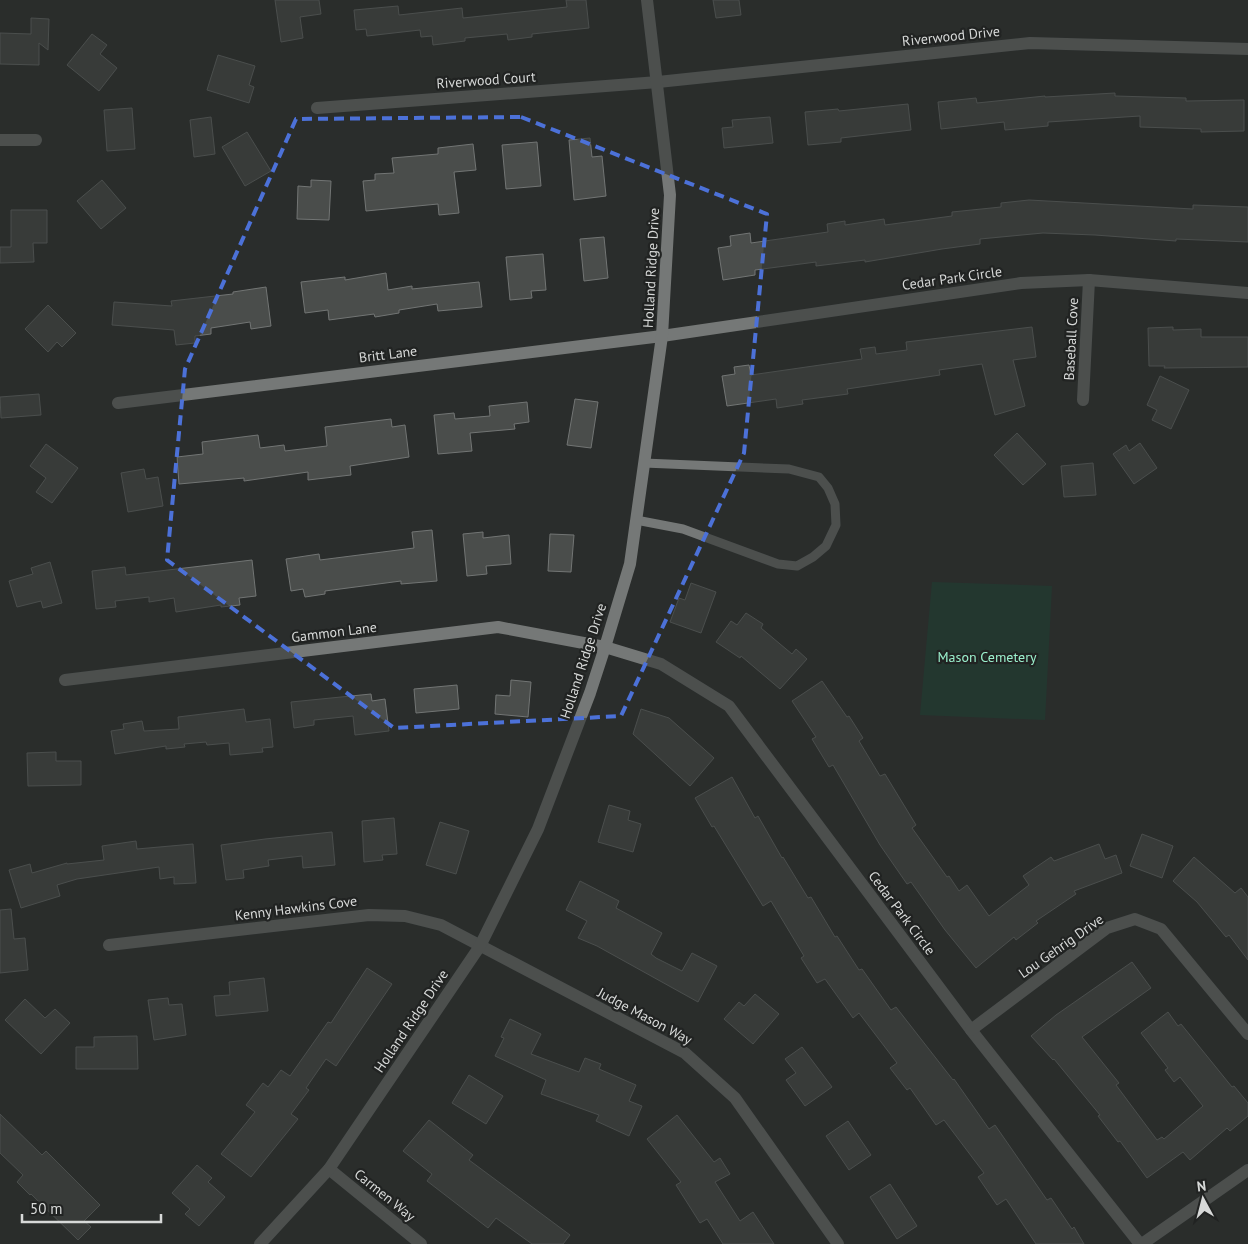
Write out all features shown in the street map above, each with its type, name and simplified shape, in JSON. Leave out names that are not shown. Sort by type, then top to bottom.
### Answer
[{"type":"street","name":"Holland Ridge Drive","points":[[260,1244],[329,1169],[480,946],[538,829],[590,693],[605,647],[630,564],[662,336],[670,195],[647,0]]},
{"type":"street","name":"Riverwood Drive","points":[[658,82],[1030,43],[1248,49]]},
{"type":"street","name":"Riverwood Court","points":[[317,108],[658,82]]},
{"type":"street","points":[[0,140],[36,140]]},
{"type":"street","name":"Cedar Park Circle","points":[[662,336],[1021,283],[1089,280],[1248,293]]},
{"type":"street","name":"Baseball Cove","points":[[1083,400],[1089,280]]},
{"type":"street","name":"Britt Lane","points":[[118,403],[662,336]]},
{"type":"street","name":"Gammon Lane","points":[[65,680],[498,627],[605,647]]},
{"type":"street","name":"Cedar Park Circle","points":[[605,647],[661,664],[729,706],[971,1030],[1141,1244]]},
{"type":"street","name":"Kenny Hawkins Cove","points":[[109,945],[369,915],[405,916],[441,925],[480,946]]},
{"type":"street","name":"Lou Gehrig Drive","points":[[971,1030],[1108,928],[1135,918],[1161,929],[1248,1034]]},
{"type":"street","name":"Judge Mason Way","points":[[480,946],[685,1053],[734,1098],[838,1244]]},
{"type":"street","name":"Carmen Way","points":[[329,1169],[422,1244]]},
{"type":"street","points":[[1141,1244],[1248,1170]]},
{"type":"lane","points":[[636,520],[683,529],[778,564],[798,566],[826,546],[836,526],[835,504],[828,488],[819,477],[789,469],[644,463]]},
{"type":"highlighted area","points":[[521,117],[767,214],[744,453],[621,716],[394,728],[167,560],[185,369],[296,119]]},
{"type":"green space","name":"Mason Cemetery","points":[[932,582],[1052,586],[1045,720],[920,715]]},
{"type":"building","points":[[275,0],[319,0],[321,14],[300,17],[303,38],[281,42]]},
{"type":"building","points":[[566,0],[586,0],[589,28],[532,34],[532,37],[508,40],[507,34],[465,38],[465,41],[433,45],[432,36],[421,37],[420,30],[367,36],[366,29],[356,30],[354,10],[398,6],[399,15],[462,8],[463,18],[567,7]]},
{"type":"building","points":[[713,0],[739,0],[741,15],[716,18]]},
{"type":"building","points":[[31,18],[49,19],[48,50],[39,43],[39,65],[0,64],[0,33],[31,34]]},
{"type":"building","points":[[92,34],[107,45],[100,54],[117,68],[99,91],[67,65]]},
{"type":"building","points":[[218,55],[255,66],[249,85],[254,87],[249,103],[207,90]]},
{"type":"building","points":[[1115,93],[1115,96],[1186,98],[1186,101],[1244,100],[1244,131],[1201,132],[1201,129],[1140,127],[1140,116],[1048,122],[1048,126],[1005,130],[1004,122],[941,129],[938,102],[976,98],[977,103],[1045,96]]},
{"type":"building","points":[[908,104],[911,130],[841,138],[841,142],[808,145],[805,112],[838,109],[839,111]]},
{"type":"building","points":[[132,108],[135,149],[107,151],[104,110]]},
{"type":"building","points":[[211,117],[215,154],[194,157],[190,120]]},
{"type":"building","points":[[770,117],[773,143],[724,148],[722,128],[733,127],[732,120]]},
{"type":"building","points":[[247,132],[271,171],[245,186],[222,147]]},
{"type":"building","points":[[590,138],[592,157],[602,156],[606,196],[574,200],[569,140]]},
{"type":"building","points":[[537,142],[541,186],[506,189],[502,145]]},
{"type":"building","points":[[473,144],[476,170],[454,172],[459,213],[439,215],[438,204],[366,211],[363,181],[375,180],[375,174],[394,173],[392,158],[438,154],[438,148]]},
{"type":"building","points":[[102,180],[126,208],[101,229],[77,201]]},
{"type":"building","points":[[311,180],[331,181],[329,220],[297,219],[298,186],[311,187]]},
{"type":"building","points":[[1029,200],[1193,209],[1193,205],[1248,207],[1248,242],[1176,239],[1176,241],[1043,233],[980,239],[980,244],[865,262],[865,260],[816,266],[816,262],[755,270],[755,275],[723,280],[718,248],[731,246],[730,236],[750,233],[751,243],[828,232],[827,224],[845,221],[845,225],[884,219],[885,225],[952,216],[952,212],[1001,207],[1001,203]]},
{"type":"building","points":[[11,210],[47,210],[47,243],[33,243],[34,262],[0,263],[0,247],[11,247]]},
{"type":"building","points":[[604,237],[608,278],[584,281],[580,239]]},
{"type":"building","points":[[543,254],[546,290],[531,291],[532,298],[510,300],[506,257]]},
{"type":"building","points":[[386,273],[388,290],[412,286],[412,289],[479,282],[482,307],[438,311],[437,304],[399,310],[399,313],[375,317],[374,314],[329,320],[328,310],[305,313],[301,282],[345,277],[345,280]]},
{"type":"building","points":[[266,287],[271,326],[251,329],[250,322],[211,328],[211,334],[195,336],[195,343],[176,345],[174,330],[112,325],[114,302],[172,306],[171,301],[233,294],[233,292]]},
{"type":"building","points":[[48,305],[76,333],[62,347],[57,342],[48,352],[25,329]]},
{"type":"building","points":[[1032,327],[1036,357],[1013,360],[1025,406],[995,415],[982,364],[939,370],[940,375],[847,389],[848,394],[802,400],[803,404],[777,408],[776,399],[727,406],[722,376],[735,374],[734,367],[749,365],[751,375],[862,359],[860,349],[875,347],[876,354],[907,350],[906,342]]},
{"type":"building","points":[[1173,327],[1173,330],[1201,329],[1201,337],[1248,337],[1248,367],[1164,368],[1165,366],[1149,366],[1148,328]]},
{"type":"building","points":[[1160,376],[1189,390],[1171,429],[1152,420],[1157,410],[1147,405]]},
{"type":"building","points":[[39,394],[41,415],[1,418],[0,397]]},
{"type":"building","points":[[575,399],[598,402],[591,448],[567,445]]},
{"type":"building","points":[[527,402],[529,422],[514,424],[515,429],[470,433],[472,451],[438,454],[434,415],[454,413],[455,419],[490,416],[489,406]]},
{"type":"building","points":[[391,419],[392,427],[405,425],[409,457],[350,466],[351,475],[308,480],[308,472],[244,481],[244,478],[179,484],[177,457],[203,454],[202,442],[258,435],[260,448],[284,445],[285,451],[327,446],[325,427]]},
{"type":"building","points":[[1017,433],[1046,464],[1023,485],[994,455]]},
{"type":"building","points":[[1140,443],[1157,468],[1134,484],[1113,454],[1126,445],[1129,451]]},
{"type":"building","points":[[46,444],[78,468],[52,503],[36,492],[46,478],[30,466]]},
{"type":"building","points":[[1093,463],[1096,495],[1064,497],[1061,466]]},
{"type":"building","points":[[144,469],[146,479],[158,477],[163,506],[128,512],[121,473]]},
{"type":"building","points":[[432,530],[437,581],[401,584],[401,581],[325,591],[325,594],[305,597],[303,589],[291,591],[286,559],[319,554],[320,560],[414,548],[412,532]]},
{"type":"building","points":[[483,532],[483,538],[509,535],[511,564],[486,566],[487,574],[467,576],[463,534]]},
{"type":"building","points":[[550,534],[574,535],[571,572],[548,571]]},
{"type":"building","points":[[252,560],[256,596],[239,598],[240,605],[221,607],[221,605],[176,612],[174,598],[149,602],[149,597],[115,601],[116,607],[96,609],[92,571],[125,567],[126,575]]},
{"type":"building","points":[[50,562],[62,603],[43,608],[41,601],[17,607],[9,581],[33,574],[31,568]]},
{"type":"building","points":[[691,583],[716,592],[701,633],[670,622],[679,598],[685,600]]},
{"type":"building","points":[[746,613],[763,624],[761,628],[792,654],[796,649],[807,659],[780,689],[741,656],[740,658],[716,642],[731,621],[737,625]]},
{"type":"building","points":[[511,680],[531,682],[528,717],[495,714],[496,695],[510,696]]},
{"type":"building","points":[[822,681],[863,738],[859,741],[880,776],[885,774],[916,825],[912,828],[959,891],[967,885],[989,916],[1029,885],[1023,876],[1051,857],[1054,861],[1099,844],[1105,859],[1116,855],[1122,873],[1074,891],[1076,894],[1036,921],[1038,923],[1016,940],[1014,937],[976,968],[945,930],[911,882],[907,884],[880,845],[833,765],[829,767],[812,739],[816,737],[792,701]]},
{"type":"building","points":[[457,685],[459,709],[416,713],[414,689]]},
{"type":"building","points":[[371,694],[372,701],[385,699],[389,731],[355,735],[353,716],[314,720],[314,725],[294,728],[291,702]]},
{"type":"building","points":[[244,709],[246,722],[270,719],[273,747],[262,748],[263,752],[230,755],[229,743],[207,745],[206,742],[184,744],[185,747],[166,749],[166,746],[115,754],[111,731],[124,729],[123,724],[142,721],[144,731],[179,729],[178,717]]},
{"type":"building","points":[[641,709],[669,718],[714,758],[690,786],[633,734]]},
{"type":"building","points":[[56,752],[56,761],[81,761],[81,785],[28,786],[27,753]]},
{"type":"building","points":[[732,777],[755,818],[758,816],[808,898],[811,897],[835,937],[837,936],[859,970],[862,969],[891,1010],[896,1007],[954,1079],[989,1129],[995,1125],[1047,1200],[1051,1198],[1072,1229],[1074,1227],[1084,1244],[1036,1244],[1006,1199],[997,1205],[978,1177],[984,1173],[944,1120],[936,1125],[910,1088],[907,1090],[890,1068],[897,1063],[859,1013],[853,1018],[825,979],[817,983],[801,958],[804,956],[771,901],[763,906],[695,798]]},
{"type":"building","points":[[609,805],[630,811],[628,820],[641,824],[633,852],[598,842]]},
{"type":"building","points":[[394,818],[397,854],[382,855],[383,860],[364,862],[362,821]]},
{"type":"building","points":[[440,822],[469,831],[456,874],[426,865]]},
{"type":"building","points":[[332,832],[335,865],[303,868],[302,856],[268,860],[269,866],[243,870],[244,878],[226,880],[221,845]]},
{"type":"building","points":[[1142,834],[1173,846],[1162,878],[1130,866]]},
{"type":"building","points":[[136,841],[137,849],[193,844],[196,883],[174,884],[174,877],[160,879],[159,867],[77,879],[57,885],[60,896],[21,908],[9,870],[30,864],[32,873],[67,863],[104,860],[102,846]]},
{"type":"building","points":[[1194,857],[1235,893],[1241,888],[1248,897],[1248,960],[1229,935],[1226,937],[1197,902],[1173,881]]},
{"type":"building","points":[[580,881],[619,901],[616,908],[662,933],[651,954],[656,958],[682,971],[692,953],[717,966],[698,1002],[597,946],[578,938],[587,921],[566,910]]},
{"type":"building","points":[[11,909],[14,939],[25,938],[28,970],[0,973],[0,910]]},
{"type":"building","points":[[1132,962],[1151,988],[1082,1037],[1119,1083],[1116,1085],[1157,1140],[1162,1137],[1164,1139],[1203,1106],[1180,1077],[1174,1082],[1165,1070],[1168,1068],[1141,1033],[1168,1012],[1178,1026],[1181,1024],[1232,1087],[1234,1086],[1248,1103],[1248,1116],[1230,1131],[1227,1128],[1190,1160],[1183,1152],[1147,1178],[1120,1141],[1118,1142],[1098,1116],[1100,1115],[1054,1059],[1031,1036],[1056,1015]]},
{"type":"building","points":[[367,968],[392,984],[336,1066],[326,1059],[306,1088],[309,1090],[291,1114],[298,1119],[251,1177],[221,1154],[255,1112],[246,1105],[263,1083],[268,1087],[281,1070],[290,1076],[328,1022],[331,1023]]},
{"type":"building","points":[[264,978],[268,1011],[216,1016],[214,996],[230,995],[229,982]]},
{"type":"building","points":[[755,994],[779,1014],[753,1044],[724,1019],[739,1002],[744,1006]]},
{"type":"building","points":[[168,998],[169,1005],[182,1004],[186,1035],[154,1040],[148,1000]]},
{"type":"building","points":[[25,999],[45,1018],[55,1009],[70,1023],[41,1054],[5,1020]]},
{"type":"building","points":[[510,1019],[541,1034],[531,1054],[579,1072],[585,1058],[601,1064],[599,1069],[636,1085],[629,1101],[642,1106],[629,1136],[596,1121],[599,1115],[541,1094],[546,1080],[495,1056],[504,1038],[501,1037]]},
{"type":"building","points":[[137,1036],[138,1069],[76,1069],[76,1047],[94,1047],[94,1037]]},
{"type":"building","points":[[802,1047],[832,1087],[805,1106],[786,1080],[796,1073],[785,1059]]},
{"type":"building","points":[[469,1075],[503,1096],[486,1124],[452,1103]]},
{"type":"building","points":[[0,1114],[42,1155],[46,1151],[100,1205],[84,1221],[91,1227],[78,1240],[17,1182],[23,1175],[0,1153]]},
{"type":"building","points":[[677,1115],[714,1162],[720,1158],[730,1174],[715,1182],[740,1221],[753,1212],[774,1244],[723,1244],[707,1219],[700,1223],[676,1185],[681,1182],[647,1139]]},
{"type":"building","points":[[429,1120],[473,1155],[469,1160],[570,1235],[563,1244],[532,1244],[496,1218],[488,1228],[427,1181],[432,1174],[403,1151]]},
{"type":"building","points":[[848,1121],[871,1155],[849,1170],[826,1136]]},
{"type":"building","points":[[197,1165],[212,1178],[208,1182],[225,1197],[199,1226],[185,1214],[190,1209],[172,1193]]},
{"type":"building","points":[[890,1184],[917,1226],[897,1239],[870,1197]]}]
